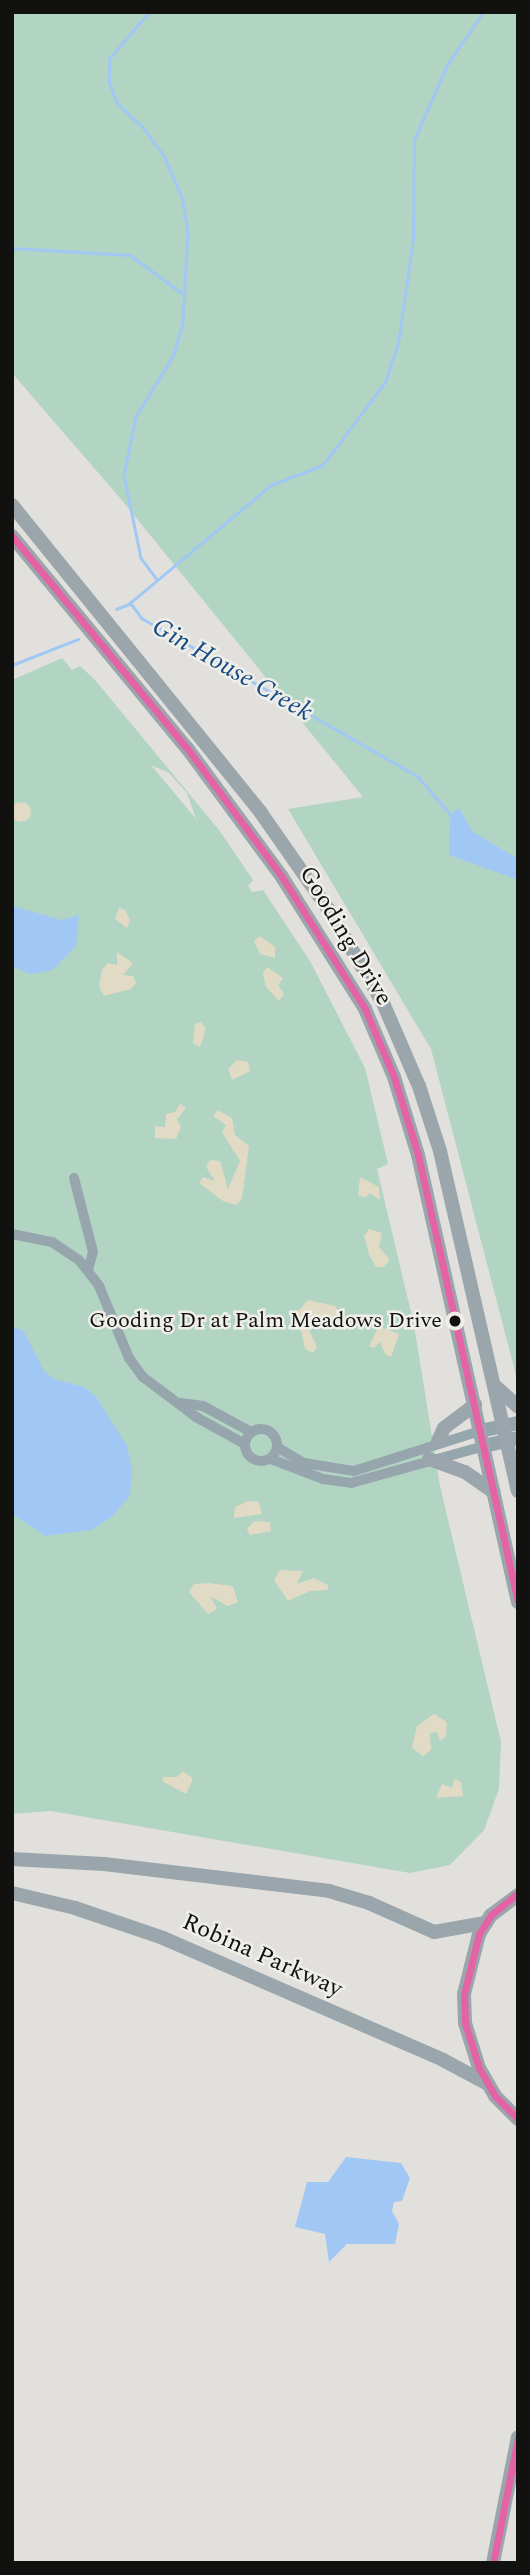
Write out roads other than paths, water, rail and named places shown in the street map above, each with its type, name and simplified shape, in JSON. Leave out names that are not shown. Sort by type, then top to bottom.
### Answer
[{"type":"main road","name":"Gooding Drive","points":[[12,505],[208,743],[296,861],[369,976],[409,1058],[432,1122],[495,1386],[511,1432],[518,1491]]},
{"type":"main road","name":"Gooding Drive","points":[[12,536],[195,759],[282,877],[365,1009],[394,1077],[415,1145],[518,1602]]},
{"type":"main road","points":[[495,1386],[518,1407]]},
{"type":"main road","points":[[438,1441],[444,1428],[475,1405]]},
{"type":"main road","points":[[429,1459],[465,1472],[494,1492]]},
{"type":"main road","name":"Robina Parkway","points":[[12,1859],[104,1864],[329,1891],[369,1903],[434,1931],[485,1923]]},
{"type":"main road","name":"Robina Parkway","points":[[12,1893],[75,1908],[163,1938],[443,2060],[486,2083]]},
{"type":"main road","points":[[517,1894],[485,1923],[469,1959],[464,2001],[470,2044],[486,2083],[518,2119]]},
{"type":"main road","points":[[493,2563],[518,2437]]},
{"type":"street","points":[[74,1178],[93,1252],[88,1269]]},
{"type":"street","points":[[12,1234],[52,1242],[88,1269],[129,1358],[143,1377],[180,1402],[196,1417],[245,1444],[256,1461],[271,1459],[323,1479],[351,1483],[429,1459],[484,1446],[511,1432]]},
{"type":"street","points":[[180,1402],[203,1406],[251,1432],[269,1431],[277,1447],[304,1463],[354,1471],[438,1441],[480,1431],[511,1432]]},
{"type":"street","points":[[245,1444],[251,1432]]},
{"type":"street","points":[[271,1459],[277,1447]]},
{"type":"water","points":[[459,808],[472,831],[518,859],[518,880],[449,855],[450,815]]},
{"type":"water","points":[[12,906],[62,920],[79,915],[76,946],[53,970],[30,974],[12,966]]},
{"type":"water","points":[[12,1327],[23,1330],[44,1371],[54,1379],[84,1387],[96,1397],[127,1446],[132,1470],[130,1495],[113,1516],[92,1530],[45,1536],[12,1514]]},
{"type":"water","points":[[346,2157],[401,2163],[410,2178],[402,2201],[394,2202],[392,2211],[399,2224],[395,2244],[347,2244],[329,2262],[325,2234],[295,2227],[307,2182],[328,2182]]},
{"type":"waterway","points":[[150,12],[110,58],[109,81],[117,103],[143,127],[164,156],[182,197],[188,230],[183,323],[174,355],[136,417],[124,475],[141,558],[157,579]]},
{"type":"waterway","name":"Gin House Creek","points":[[452,817],[418,777],[142,619],[130,603],[271,485],[323,465],[385,382],[398,343],[413,239],[414,140],[447,65],[483,12]]},
{"type":"waterway","points":[[12,248],[130,255],[182,293]]},
{"type":"waterway","points":[[116,609],[129,604]]},
{"type":"waterway","points":[[12,665],[78,639]]},
{"type":"place","name":"Gooding Dr at Palm Meadows Drive","points":[[455,1321]]}]
